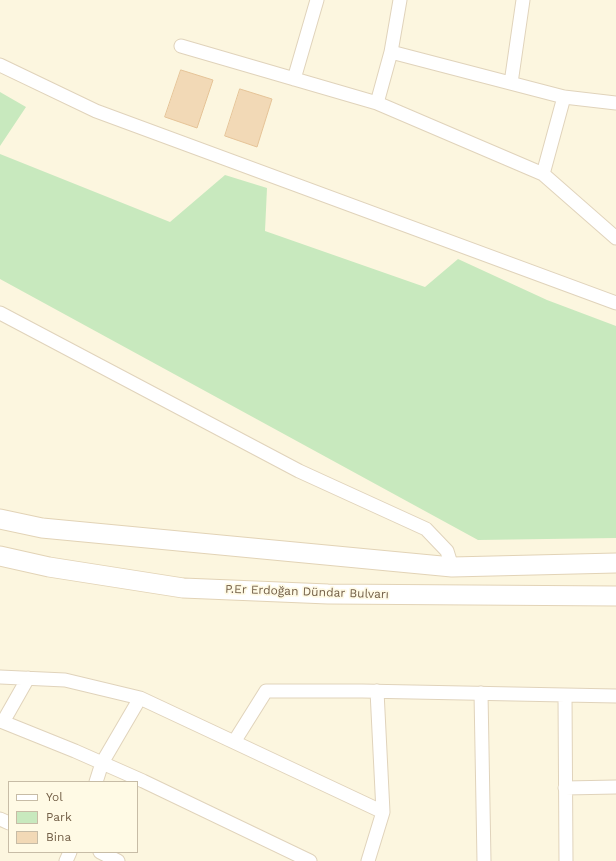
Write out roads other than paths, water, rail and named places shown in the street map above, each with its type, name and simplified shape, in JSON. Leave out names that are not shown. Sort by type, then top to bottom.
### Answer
[{"type":"main road","points":[[0,519],[42,528],[452,567],[616,563]]},
{"type":"main road","name":"P.Er Erdoğan Dündar Bulvarı","points":[[0,556],[49,567],[183,588],[328,594],[616,596]]},
{"type":"street","points":[[294,79],[317,0]]},
{"type":"street","points":[[377,103],[391,52],[400,0]]},
{"type":"street","points":[[511,83],[523,0]]},
{"type":"street","points":[[181,46],[377,103],[543,174],[616,238]]},
{"type":"street","points":[[391,52],[564,97],[616,103]]},
{"type":"street","points":[[0,65],[96,111],[616,303]]},
{"type":"street","points":[[543,174],[564,97]]},
{"type":"street","points":[[0,313],[299,471],[426,529],[447,551],[452,567]]},
{"type":"street","points":[[0,677],[65,680],[140,698],[383,812]]},
{"type":"street","points":[[28,678],[2,725],[102,763],[310,861]]},
{"type":"street","points":[[234,742],[266,691],[377,691],[616,696]]},
{"type":"street","points":[[368,861],[383,812],[377,691]]},
{"type":"street","points":[[481,693],[484,861]]},
{"type":"street","points":[[565,695],[566,861]]},
{"type":"street","points":[[96,781],[102,763],[140,698]]},
{"type":"street","points":[[565,788],[616,787]]},
{"type":"street","points":[[102,853],[118,861]]}]
